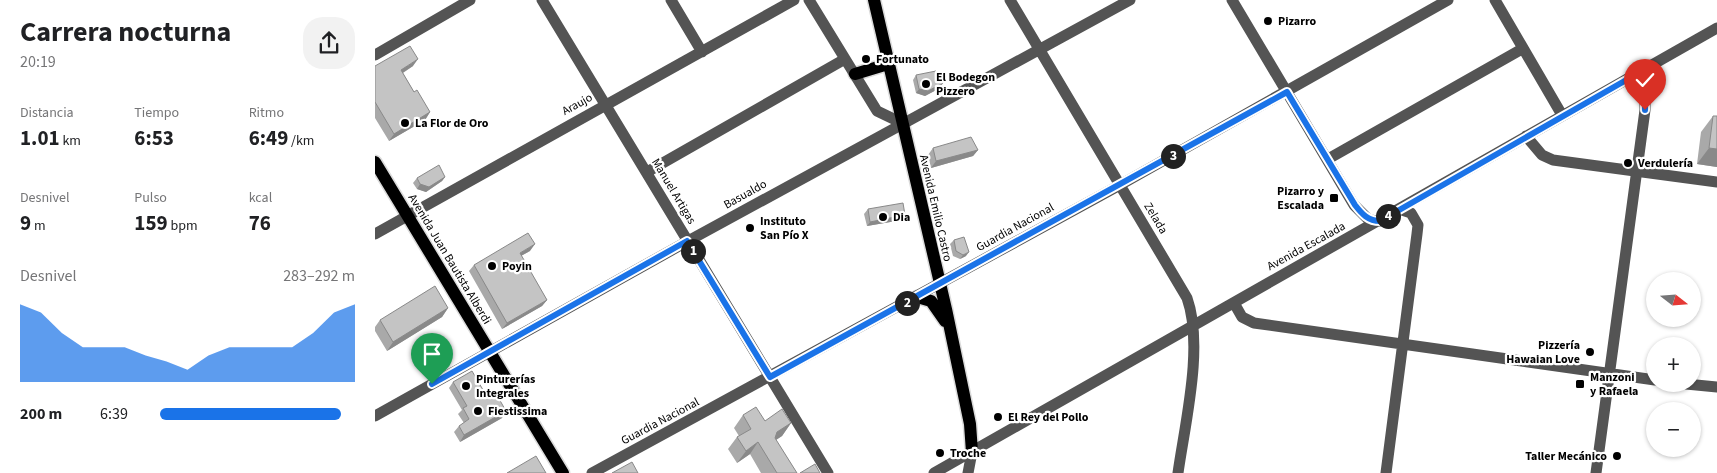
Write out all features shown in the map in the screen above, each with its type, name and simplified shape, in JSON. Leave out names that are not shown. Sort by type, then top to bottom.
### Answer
[{"type":"main road","name":"Avenida Emilio Castro","points":[[874,0],[971,424],[971,452]]},
{"type":"main road","points":[[855,74],[888,64]]},
{"type":"main road","name":"Avenida Juan Bautista Alberdi","points":[[375,162],[563,473]]},
{"type":"main road","points":[[917,297],[926,298],[936,306],[950,332]]},
{"type":"street","points":[[375,55],[470,0]]},
{"type":"street","name":"Manuel Artigas","points":[[542,0],[828,473]]},
{"type":"street","points":[[671,0],[702,52]]},
{"type":"street","name":"Araujo","points":[[375,234],[794,0]]},
{"type":"street","points":[[809,0],[877,110],[901,123]]},
{"type":"street","name":"Zelada","points":[[1010,0],[1187,298],[1193,325],[1193,360],[1178,473]]},
{"type":"street","name":"Basualdo","points":[[375,416],[901,123],[1130,0]]},
{"type":"street","points":[[1233,0],[1362,215],[1369,220],[1380,221]]},
{"type":"street","name":"Guardia Nacional","points":[[592,473],[1120,185],[1448,0]]},
{"type":"street","points":[[1495,0],[1522,49],[1563,115]]},
{"type":"street","name":"Avenida Escalada","points":[[935,473],[1717,28]]},
{"type":"street","points":[[1328,159],[1522,49]]},
{"type":"street","points":[[647,172],[845,59]]},
{"type":"street","points":[[1596,473],[1645,110],[1645,99],[1635,75]]},
{"type":"street","points":[[1526,136],[1542,155],[1553,160],[1717,182]]},
{"type":"street","points":[[1386,473],[1418,225],[1411,213],[1399,209]]},
{"type":"street","points":[[1234,303],[1242,317],[1254,323],[1646,379]]},
{"type":"street","points":[[1701,385],[1717,387]]},
{"type":"street","points":[[968,473],[971,452]]},
{"type":"building","points":[[410,46],[418,59],[401,70],[414,92],[417,90],[430,112],[394,134],[375,102],[375,66]]},
{"type":"building","name":"El Bodegon Pizzero","points":[[936,71],[943,83],[928,91],[919,89],[916,75]]},
{"type":"building","points":[[1713,116],[1717,116],[1717,149],[1709,148]]},
{"type":"building","points":[[971,137],[978,150],[936,161],[933,148]]},
{"type":"building","points":[[439,165],[445,177],[429,187],[420,184],[417,178]]},
{"type":"building","name":"Dia","points":[[903,203],[905,215],[870,222],[868,209]]},
{"type":"building","points":[[528,233],[535,244],[520,253],[547,300],[507,323],[474,265]]},
{"type":"building","points":[[964,237],[969,252],[963,255],[956,251],[954,240]]},
{"type":"building","points":[[435,286],[448,308],[393,342],[380,320]]},
{"type":"building","points":[[472,371],[486,395],[494,390],[506,411],[464,435],[459,426],[469,419],[463,408],[467,406],[453,382]]},
{"type":"building","points":[[756,407],[765,421],[782,409],[791,423],[777,432],[775,438],[797,473],[777,473],[758,442],[746,451],[737,437],[751,429],[743,415]]},
{"type":"building","points":[[536,456],[546,473],[507,473]]},
{"type":"building","points":[[632,462],[638,473],[612,473]]},
{"type":"building","points":[[815,464],[820,473],[800,473]]},
{"type":"place","name":"Pizarro","points":[[1268,21]]},
{"type":"place","name":"Fortunato","points":[[866,59]]},
{"type":"place","name":"El Bodegon Pizzero","points":[[926,84]]},
{"type":"place","name":"La Flor de Oro","points":[[405,123]]},
{"type":"place","name":"Verdulería","points":[[1628,163]]},
{"type":"place","name":"Pizarro y Escalada","points":[[1334,198]]},
{"type":"place","name":"Dia","points":[[883,217]]},
{"type":"place","name":"Instituto San Pío X","points":[[750,228]]},
{"type":"place","name":"Poyin","points":[[492,266]]},
{"type":"place","name":"Pizzería Hawaian Love","points":[[1590,352]]},
{"type":"place","name":"Manzoni y Rafaela","points":[[1580,384]]},
{"type":"place","name":"Pinturerías Integrales","points":[[466,386]]},
{"type":"place","name":"Fiestissima","points":[[478,411]]},
{"type":"place","name":"El Rey del Pollo","points":[[998,417]]},
{"type":"place","name":"Troche","points":[[940,453]]},
{"type":"place","name":"Taller Mecánico","points":[[1617,456]]},
{"type":"route","points":[[432,384],[687,241],[770,377],[1287,92],[1355,205],[1362,215],[1369,220],[1375,221],[1380,221],[1635,75],[1642,88],[1645,110]]}]
